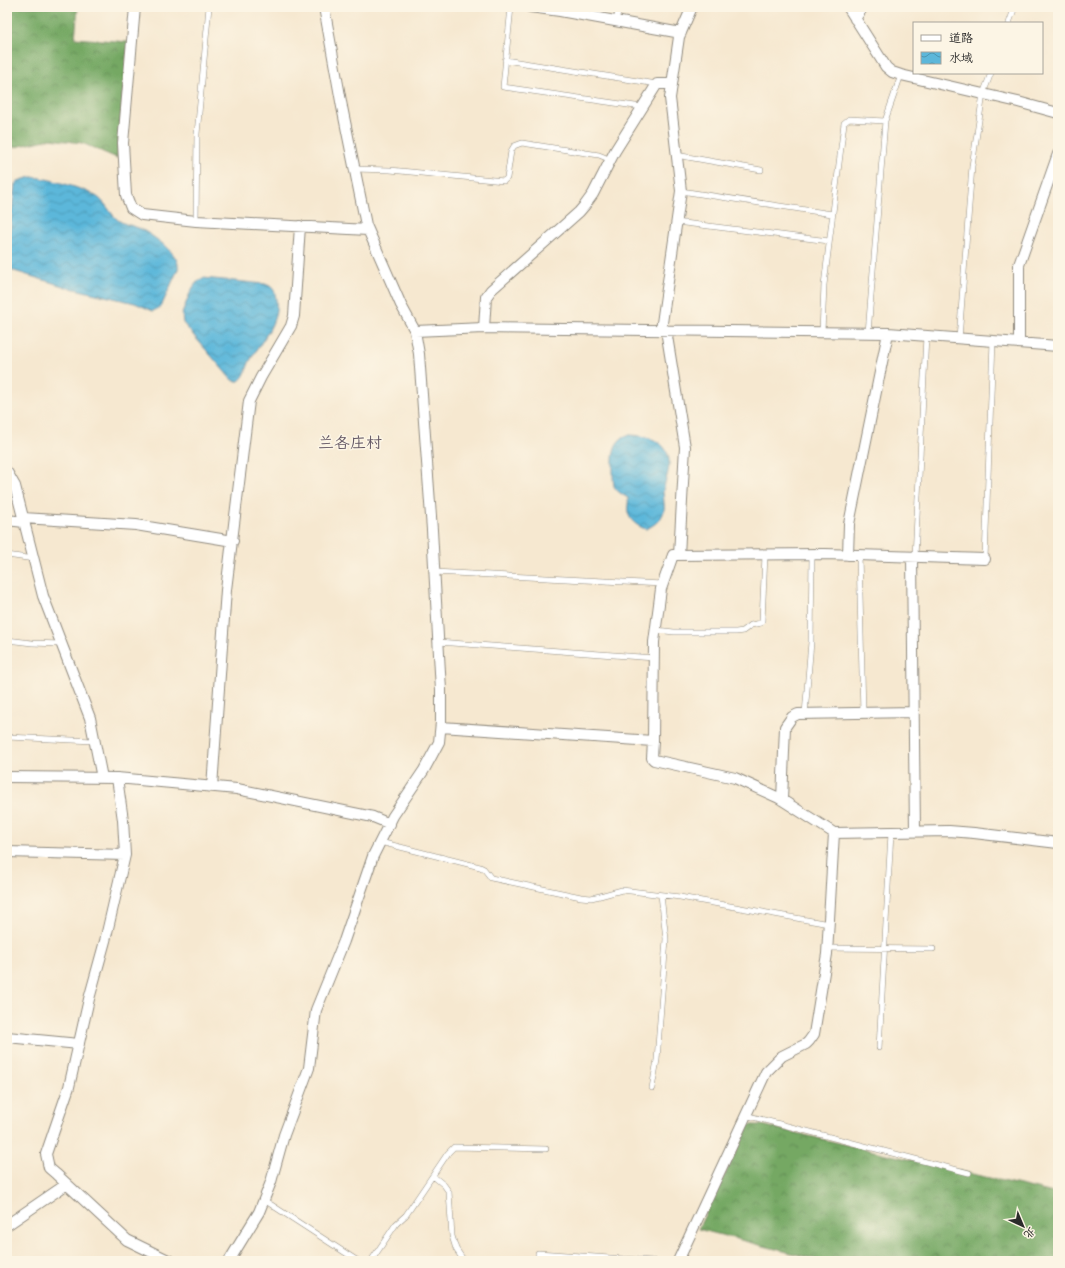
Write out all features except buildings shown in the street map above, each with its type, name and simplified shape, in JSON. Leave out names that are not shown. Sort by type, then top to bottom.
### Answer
[{"type":"street","points":[[135,7],[123,143],[126,195],[131,208],[142,215],[196,221],[368,230]]},
{"type":"street","points":[[228,1261],[259,1212],[271,1182],[284,1135],[309,1068],[316,1010],[344,940],[373,856],[390,824],[435,751],[439,742],[441,727],[441,690],[419,354],[415,331],[400,305],[368,230],[354,169],[324,7]]},
{"type":"street","points":[[530,7],[560,9],[616,21],[681,32]]},
{"type":"street","points":[[679,555],[685,447],[664,330],[681,191],[670,98],[679,37],[692,7]]},
{"type":"street","points":[[848,7],[886,67],[892,72],[1058,113]]},
{"type":"street","points":[[855,19],[863,7]]},
{"type":"street","points":[[484,328],[486,297],[491,290],[579,212],[593,194],[610,160],[656,84],[672,84]]},
{"type":"street","points":[[1019,343],[1019,265],[1058,154]]},
{"type":"street","points":[[212,787],[226,590],[249,401],[292,326],[300,226]]},
{"type":"street","points":[[415,331],[484,328],[888,333],[1058,346]]},
{"type":"street","points":[[848,555],[849,524],[888,333]]},
{"type":"street","points":[[7,472],[15,486],[43,596],[90,718],[102,778]]},
{"type":"street","points":[[7,520],[136,525],[233,541]]},
{"type":"street","points":[[985,559],[812,554],[673,554],[662,584],[654,642],[652,758],[654,760],[736,778],[782,800],[834,833],[949,831],[1058,843]]},
{"type":"street","points":[[913,557],[915,832]]},
{"type":"street","points":[[782,800],[785,727],[792,717],[798,714],[914,712]]},
{"type":"street","points":[[441,727],[653,741]]},
{"type":"street","points":[[7,777],[116,778],[237,789],[373,817],[390,824]]},
{"type":"street","points":[[116,778],[123,820],[125,854],[69,1087],[46,1154],[49,1168],[127,1240],[170,1261]]},
{"type":"street","points":[[678,1261],[766,1072],[775,1062],[789,1052],[806,1044],[814,1034],[817,1024],[827,948],[834,833]]},
{"type":"street","points":[[7,852],[125,854]]},
{"type":"street","points":[[7,1037],[79,1044]]},
{"type":"street","points":[[7,1225],[67,1184]]},
{"type":"lane","points":[[196,221],[197,134],[209,7]]},
{"type":"lane","points":[[512,7],[503,87],[642,107]]},
{"type":"lane","points":[[616,21],[619,7]]},
{"type":"lane","points":[[1009,22],[1014,7]]},
{"type":"lane","points":[[505,60],[656,84]]},
{"type":"lane","points":[[959,339],[972,166],[984,94],[991,74]]},
{"type":"lane","points":[[868,333],[885,121],[901,75]]},
{"type":"lane","points":[[822,332],[824,285],[844,123],[849,119],[885,121]]},
{"type":"lane","points":[[354,169],[390,170],[504,181],[507,178],[511,152],[514,146],[522,143],[599,155],[610,160]]},
{"type":"lane","points":[[676,155],[762,170]]},
{"type":"lane","points":[[681,191],[832,214]]},
{"type":"lane","points":[[676,222],[829,241]]},
{"type":"lane","points":[[913,557],[926,336]]},
{"type":"lane","points":[[985,559],[993,341]]},
{"type":"lane","points":[[805,714],[811,642],[812,554]]},
{"type":"lane","points":[[7,555],[34,559]]},
{"type":"lane","points":[[656,630],[674,632],[736,632],[743,631],[751,625],[761,622],[764,555]]},
{"type":"lane","points":[[859,556],[863,713]]},
{"type":"lane","points":[[434,572],[662,584]]},
{"type":"lane","points":[[7,640],[61,644]]},
{"type":"lane","points":[[437,642],[654,658]]},
{"type":"lane","points":[[7,737],[94,741]]},
{"type":"lane","points":[[879,1048],[891,833]]},
{"type":"lane","points":[[380,842],[480,866],[491,878],[581,897],[591,898],[622,890],[662,895],[829,924]]},
{"type":"lane","points":[[652,1088],[657,1060],[666,939],[662,895]]},
{"type":"lane","points":[[827,948],[933,949]]},
{"type":"lane","points":[[745,1115],[969,1173]]},
{"type":"lane","points":[[371,1261],[396,1224],[406,1215],[448,1153],[454,1147],[546,1149]]},
{"type":"lane","points":[[433,1176],[449,1192],[452,1236],[456,1249],[464,1261]]},
{"type":"lane","points":[[264,1200],[358,1261]]},
{"type":"lane","points":[[538,1261],[538,1253],[653,1261]]},
{"type":"green space","points":[[7,7],[78,7],[75,38],[128,42],[117,158],[82,143],[50,139],[7,149]]},
{"type":"green space","points":[[749,1125],[762,1125],[1058,1194],[1058,1261],[822,1261],[698,1229]]},
{"type":"water","points":[[31,177],[46,179],[95,195],[118,220],[141,229],[159,241],[171,252],[178,263],[178,269],[161,307],[153,311],[135,303],[66,287],[8,269],[7,255],[15,184],[18,181]]},
{"type":"water","points":[[203,278],[265,284],[270,286],[274,292],[276,308],[272,324],[251,359],[244,376],[239,381],[234,381],[231,379],[183,323],[182,314],[192,288],[199,280]]},
{"type":"water","points":[[628,435],[641,436],[660,443],[667,453],[669,460],[668,472],[663,491],[664,512],[654,525],[646,529],[632,521],[628,512],[628,498],[614,486],[614,449],[619,441]]},
{"type":"district","name":"兰各庄村","points":[[350,442]]}]
